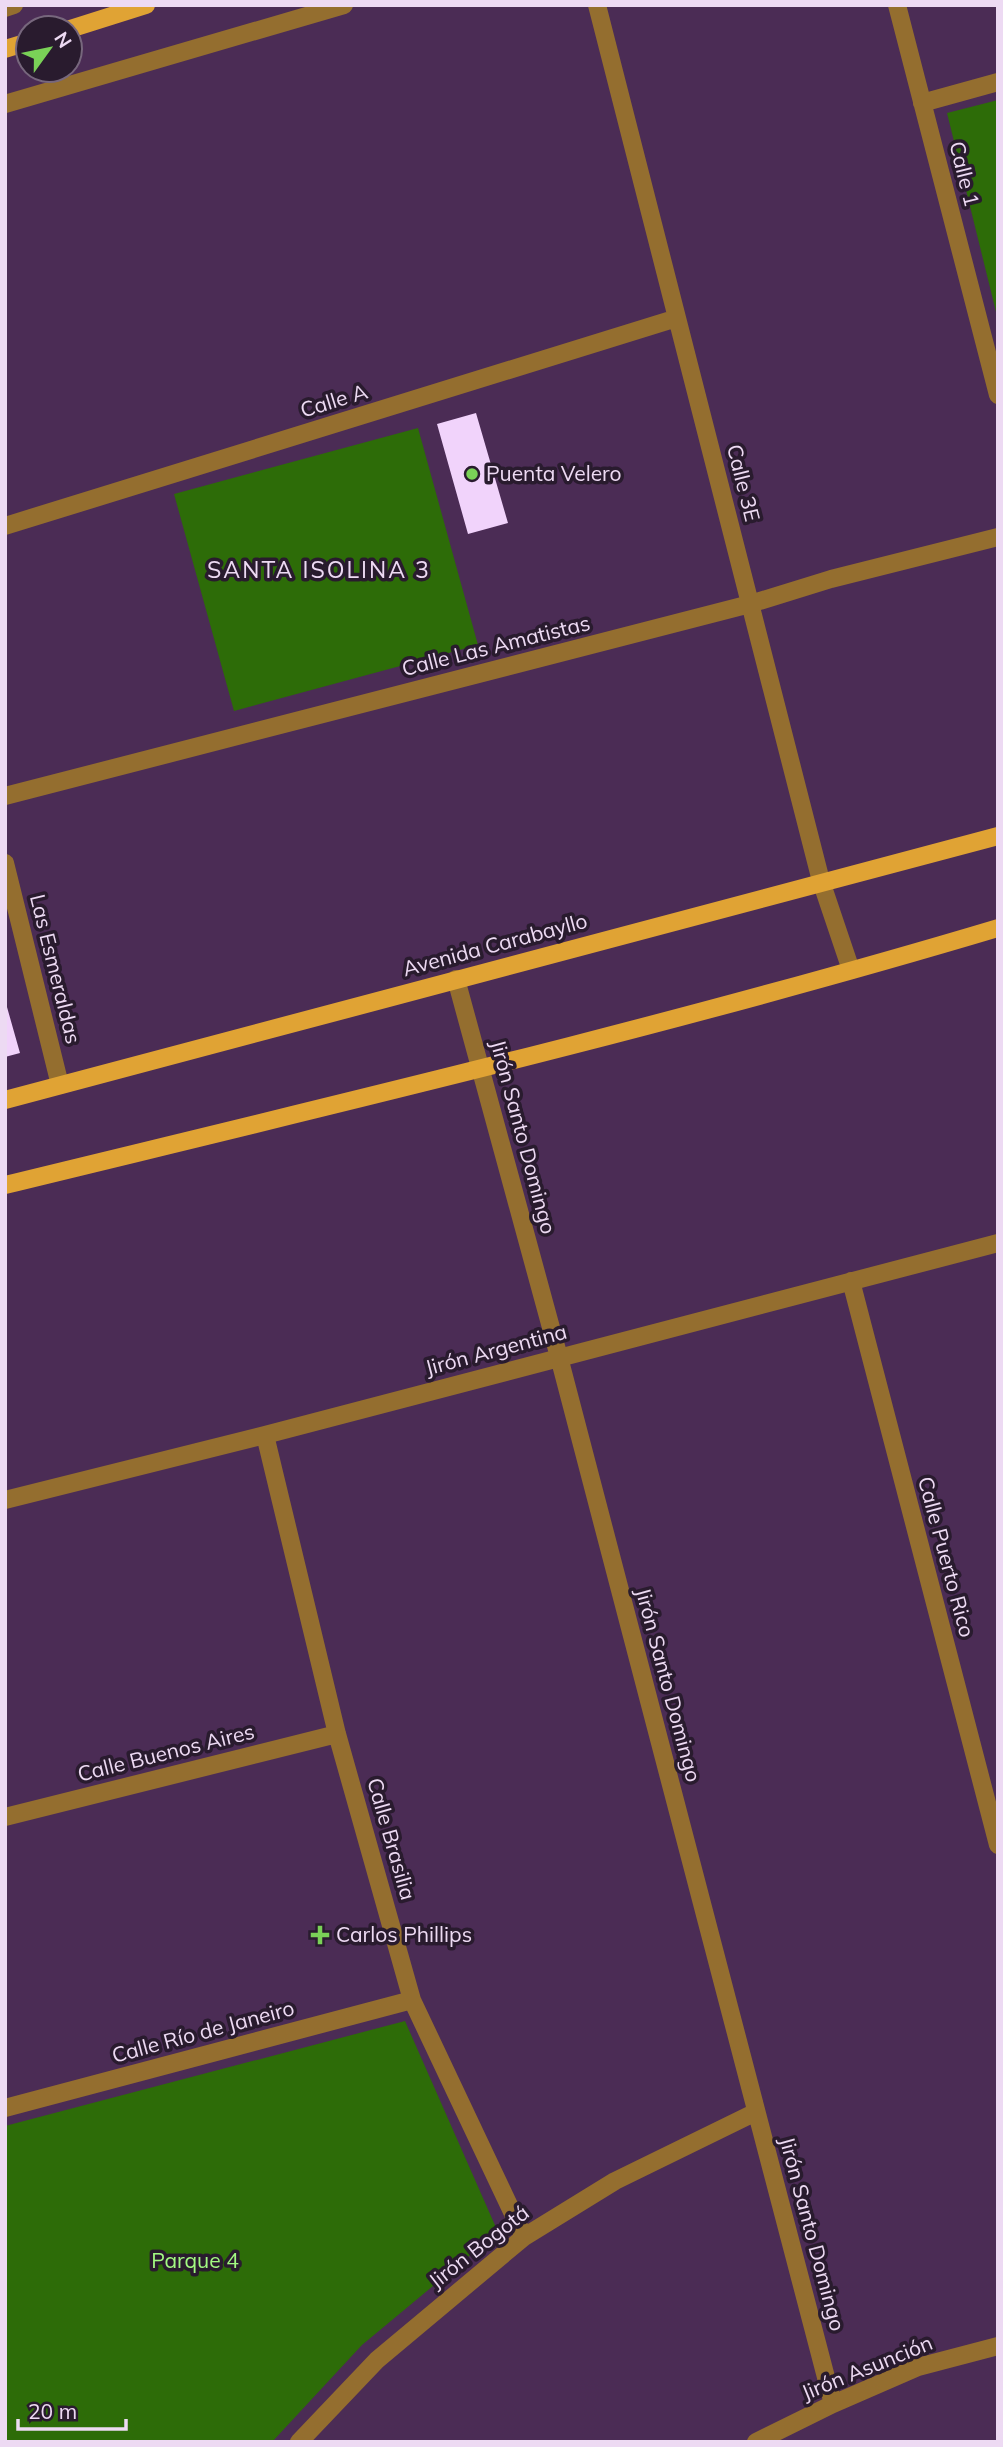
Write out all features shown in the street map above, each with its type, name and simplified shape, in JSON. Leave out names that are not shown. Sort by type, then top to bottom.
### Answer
[{"type":"main road","points":[[84,25],[146,5]]},
{"type":"main road","name":"Avenida Carabayllo","points":[[5,1100],[998,836]]},
{"type":"main road","points":[[5,1185],[481,1068],[851,970],[998,928]]},
{"type":"street","points":[[5,8],[14,5]]},
{"type":"street","points":[[5,104],[344,5]]},
{"type":"street","name":"Calle 3E","points":[[597,5],[821,881],[851,970]]},
{"type":"street","name":"Calle 1","points":[[897,5],[998,395]]},
{"type":"street","points":[[922,103],[998,82]]},
{"type":"street","name":"Calle A","points":[[5,526],[677,318]]},
{"type":"street","name":"Calle Las Amatistas","points":[[5,796],[750,604],[831,579],[998,537]]},
{"type":"street","name":"Las Esmeraldas","points":[[5,863],[60,1085]]},
{"type":"street","name":"Jirón Santo Domingo","points":[[456,979],[559,1357],[833,2403]]},
{"type":"street","name":"Jirón Argentina","points":[[5,1500],[265,1435],[998,1243]]},
{"type":"street","name":"Calle Puerto Rico","points":[[851,1281],[998,1845]]},
{"type":"street","name":"Calle Brasilia","points":[[265,1435],[337,1734],[412,2000],[524,2237]]},
{"type":"street","name":"Calle Buenos Aires","points":[[5,1817],[337,1734]]},
{"type":"street","name":"Calle Río de Janeiro","points":[[5,2108],[412,2000]]},
{"type":"street","name":"Jirón Bogotá","points":[[299,2442],[377,2360],[524,2237],[615,2181],[756,2112]]},
{"type":"street","name":"Jirón Asunción","points":[[756,2442],[833,2403],[918,2367],[998,2346]]},
{"type":"green space","points":[[998,100],[998,320],[947,113]]},
{"type":"green space","points":[[418,428],[478,645],[234,711],[174,494]]},
{"type":"green space","name":"Parque 4","points":[[405,2021],[498,2232],[362,2345],[272,2442],[5,2442],[5,2126]]},
{"type":"building","name":"Puenta Velero","points":[[476,413],[508,523],[468,534],[437,424]]},
{"type":"building","points":[[5,1000],[20,1053],[5,1057]]},
{"type":"place","name":"Puenta Velero","points":[[472,474]]},
{"type":"place","name":"Carlos Phillips","points":[[320,1935]]},
{"type":"district","name":"SANTA ISOLINA 3","points":[[319,570]]}]
